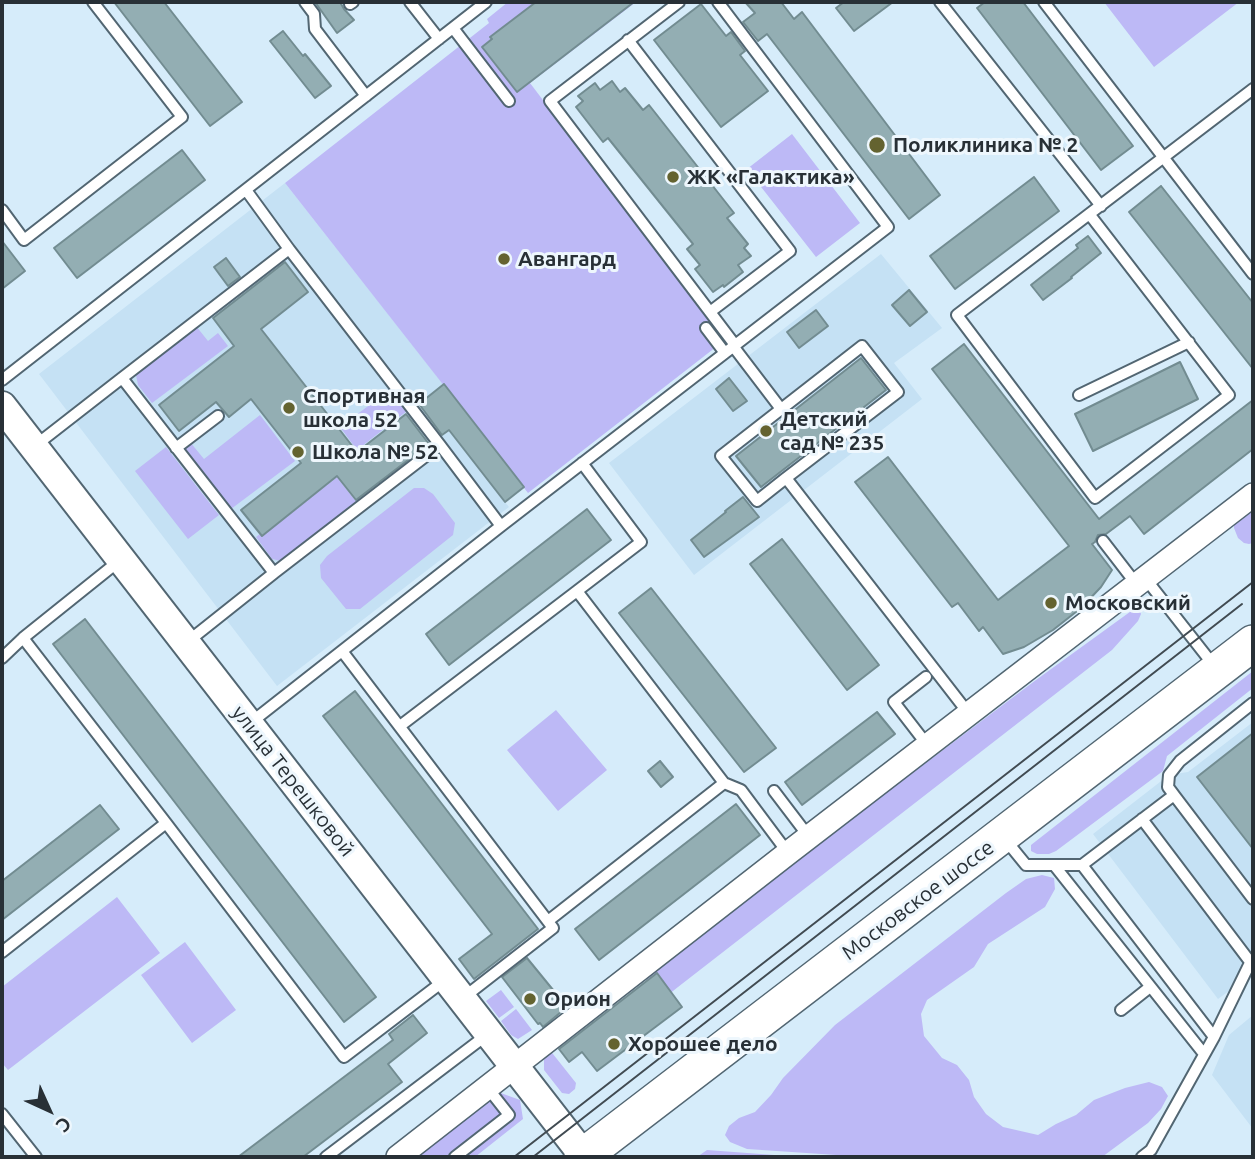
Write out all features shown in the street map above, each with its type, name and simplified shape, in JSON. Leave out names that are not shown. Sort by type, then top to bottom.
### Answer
[{"type":"main road","name":"Московское шоссе","points":[[583,1157],[1253,643]]},
{"type":"street","name":"улица Терешковой","points":[[4,414],[34,447],[583,1157]]},
{"type":"street","points":[[398,1157],[1253,495]]},
{"type":"lane","points":[[2,210],[24,240],[182,117],[93,2]]},
{"type":"lane","points":[[305,2],[314,13],[315,29],[366,96]]},
{"type":"lane","points":[[410,2],[439,39]]},
{"type":"lane","points":[[2,380],[486,2]]},
{"type":"lane","points":[[679,2],[550,101],[710,312],[731,348],[781,409]]},
{"type":"lane","points":[[249,724],[888,227],[718,2]]},
{"type":"lane","points":[[940,2],[1101,206]]},
{"type":"lane","points":[[1044,2],[1253,274]]},
{"type":"lane","points":[[453,28],[509,101]]},
{"type":"lane","points":[[628,40],[790,251],[710,312]]},
{"type":"lane","points":[[1090,215],[1229,395],[1095,498],[957,315],[1253,89]]},
{"type":"lane","points":[[246,190],[501,526]]},
{"type":"lane","points":[[34,447],[289,249]]},
{"type":"lane","points":[[706,328],[731,348]]},
{"type":"lane","points":[[1079,395],[1189,342]]},
{"type":"lane","points":[[862,346],[898,392],[786,478],[757,501],[721,456],[862,346]]},
{"type":"lane","points":[[122,378],[274,573]]},
{"type":"lane","points":[[176,448],[218,416]]},
{"type":"lane","points":[[186,643],[440,445]]},
{"type":"lane","points":[[400,726],[641,541],[582,463]]},
{"type":"lane","points":[[786,478],[969,714]]},
{"type":"lane","points":[[1103,541],[1218,670]]},
{"type":"lane","points":[[2,657],[121,559]]},
{"type":"lane","points":[[577,591],[724,783],[741,790],[788,853]]},
{"type":"lane","points":[[23,638],[344,1057],[553,928],[342,651]]},
{"type":"lane","points":[[926,677],[894,702],[928,746]]},
{"type":"lane","points":[[1253,703],[1180,761],[1170,775],[1168,787],[1253,899]]},
{"type":"lane","points":[[548,921],[724,783]]},
{"type":"lane","points":[[774,791],[809,837]]},
{"type":"lane","points":[[1002,835],[1026,865],[1082,865],[1174,795]]},
{"type":"lane","points":[[1142,819],[1252,962],[1151,1150],[1142,1157]]},
{"type":"lane","points":[[2,952],[166,823]]},
{"type":"lane","points":[[1054,865],[1204,1054]]},
{"type":"lane","points":[[1082,865],[1214,1037]]},
{"type":"lane","points":[[1121,1010],[1150,987]]},
{"type":"lane","points":[[326,1157],[488,1034]]},
{"type":"lane","points":[[455,1157],[509,1115],[487,1087]]},
{"type":"lane","points":[[2,1114],[36,1157]]},
{"type":"shaded area","name":"Авангард","points":[[508,2],[636,2],[530,83],[725,340],[528,493],[285,183],[489,23],[487,19]]},
{"type":"shaded area","points":[[1104,2],[1239,2],[1154,67]]},
{"type":"shaded area","points":[[792,134],[860,223],[816,257],[747,169]]},
{"type":"shaded area","name":"Школа № 52","points":[[285,183],[524,487],[505,502],[509,507],[277,686],[39,374]]},
{"type":"shaded area","name":"Детский сад № 235","points":[[881,254],[942,328],[894,363],[922,399],[694,575],[609,463]]},
{"type":"shaded area","points":[[196,326],[208,341],[218,333],[228,346],[152,403],[138,385],[137,371]]},
{"type":"shaded area","points":[[383,395],[394,396],[407,411],[357,450],[340,427]]},
{"type":"shaded area","points":[[260,415],[295,461],[231,509],[183,447],[190,442],[204,459]]},
{"type":"shaded area","points":[[166,447],[219,515],[188,539],[135,471]]},
{"type":"shaded area","points":[[337,477],[357,503],[281,561],[272,559],[256,537],[260,534],[262,536]]},
{"type":"shaded area","points":[[414,488],[424,488],[433,494],[455,523],[453,535],[360,609],[346,609],[321,578],[320,565],[327,556]]},
{"type":"shaded area","points":[[1253,502],[1253,543],[1249,544],[1238,538],[1234,522]]},
{"type":"shaded area","points":[[1134,609],[1141,614],[1138,621],[1112,650],[668,995],[647,985],[649,973],[656,966]]},
{"type":"shaded area","points":[[1253,671],[1253,688],[1167,756],[1163,771],[1056,851],[1037,854],[1031,851],[1031,845]]},
{"type":"shaded area","points":[[556,710],[607,770],[558,811],[507,750]]},
{"type":"shaded area","points":[[1253,722],[1253,973],[1218,999],[1093,834],[1169,775],[1188,772]]},
{"type":"shaded area","points":[[1042,875],[1054,878],[1055,889],[1045,907],[988,944],[974,967],[927,1000],[921,1014],[924,1036],[942,1058],[957,1065],[969,1080],[974,1097],[986,1114],[1003,1127],[1038,1135],[1076,1115],[1094,1100],[1149,1082],[1162,1087],[1168,1096],[1161,1109],[1148,1123],[1102,1157],[866,1157],[747,1149],[730,1142],[725,1135],[729,1126],[739,1118],[755,1112],[783,1078],[835,1025],[1006,893],[1026,879]]},
{"type":"shaded area","points":[[117,897],[160,953],[8,1070],[2,1063],[2,987]]},
{"type":"shaded area","points":[[185,942],[236,1010],[192,1043],[141,975]]},
{"type":"shaded area","points":[[501,990],[514,1007],[499,1018],[486,1001]]},
{"type":"shaded area","points":[[516,1009],[532,1030],[518,1039],[511,1035],[501,1021]]},
{"type":"shaded area","points":[[1253,1015],[1253,1129],[1212,1075],[1229,1035]]},
{"type":"shaded area","points":[[549,1049],[576,1083],[575,1089],[569,1094],[562,1093],[544,1070],[544,1058]]},
{"type":"shaded area","points":[[498,1092],[520,1100],[523,1119],[475,1157],[414,1157]]},
{"type":"shaded area","points":[[707,1150],[801,1157],[697,1157]]},
{"type":"building","points":[[114,2],[164,2],[242,102],[210,126]]},
{"type":"building","points":[[315,2],[340,2],[354,20],[337,33]]},
{"type":"building","points":[[536,2],[634,2],[517,92],[482,47],[492,39],[490,37]]},
{"type":"building","name":"Поликлиника № 2","points":[[745,2],[781,2],[794,19],[802,12],[940,195],[909,219],[767,34],[758,41],[743,22],[755,13]]},
{"type":"building","points":[[844,2],[893,2],[854,31],[836,8]]},
{"type":"building","points":[[985,2],[1023,2],[1133,146],[1101,170],[977,8]]},
{"type":"building","points":[[701,4],[726,36],[731,32],[745,51],[740,55],[768,91],[721,127],[654,40]]},
{"type":"building","points":[[283,31],[331,86],[315,98],[270,41]]},
{"type":"building","name":"ЖК «Галактика»","points":[[612,81],[620,92],[625,88],[643,110],[649,105],[734,213],[727,218],[748,244],[744,248],[751,256],[738,265],[743,272],[724,287],[723,285],[713,292],[695,269],[700,265],[687,249],[693,244],[608,138],[603,142],[576,107],[583,101],[578,96],[595,83],[600,90]]},
{"type":"building","points":[[182,150],[205,180],[77,278],[54,248]]},
{"type":"building","points":[[1034,177],[1059,211],[955,289],[930,256]]},
{"type":"building","points":[[1161,186],[1253,303],[1253,369],[1129,212]]},
{"type":"building","points":[[1088,236],[1101,253],[1043,300],[1031,285],[1078,248],[1076,245]]},
{"type":"building","points":[[2,241],[25,271],[2,289]]},
{"type":"building","points":[[226,258],[240,277],[228,286],[214,267]]},
{"type":"building","points":[[285,262],[308,292],[261,329],[357,452],[406,414],[429,444],[356,500],[337,476],[262,536],[241,510],[301,463],[251,399],[229,417],[216,402],[179,431],[159,405],[234,346],[213,318]]},
{"type":"building","points":[[909,290],[927,312],[910,326],[892,305]]},
{"type":"building","points":[[816,310],[828,326],[799,348],[787,332]]},
{"type":"building","points":[[964,344],[1099,519],[1253,400],[1253,449],[1144,534],[1130,516],[1106,534],[1098,535],[1092,544],[1112,570],[1101,587],[1081,608],[1053,630],[1024,647],[1003,654],[983,627],[979,631],[958,603],[952,607],[855,482],[888,457],[998,600],[1069,546],[932,369]]},
{"type":"building","points":[[861,358],[886,390],[761,487],[736,456]]},
{"type":"building","points":[[1180,362],[1198,399],[1093,451],[1075,414]]},
{"type":"building","points":[[729,378],[747,401],[733,411],[716,389]]},
{"type":"building","points":[[444,384],[524,487],[505,502],[449,430],[442,435],[419,404]]},
{"type":"building","points":[[743,497],[759,517],[704,557],[691,540]]},
{"type":"building","points":[[587,509],[611,540],[449,665],[426,634]]},
{"type":"building","points":[[782,539],[879,665],[847,690],[750,564]]},
{"type":"building","points":[[651,588],[776,748],[744,772],[619,613]]},
{"type":"building","points":[[85,619],[376,997],[344,1022],[53,644]]},
{"type":"building","points":[[355,691],[538,929],[474,979],[459,959],[492,934],[323,716]]},
{"type":"building","points":[[877,712],[895,734],[802,805],[785,782]]},
{"type":"building","points":[[1253,733],[1253,849],[1197,777]]},
{"type":"building","points":[[660,761],[673,777],[661,787],[648,771]]},
{"type":"building","points":[[736,804],[760,835],[599,960],[575,929]]},
{"type":"building","points":[[100,805],[119,829],[2,920],[2,881]]},
{"type":"building","points":[[527,958],[567,1007],[543,1027],[502,977]]},
{"type":"building","points":[[657,973],[682,1007],[597,1071],[582,1052],[569,1062],[559,1049]]},
{"type":"building","points":[[413,1015],[427,1033],[388,1064],[402,1082],[303,1157],[238,1157],[393,1040],[389,1034]]},
{"type":"tram line","points":[[514,1157],[1253,582]]},
{"type":"tram line","points":[[533,1157],[1242,604]]},
{"type":"place","name":"Поликлиника № 2","points":[[877,145]]},
{"type":"place","name":"ЖК «Галактика»","points":[[673,177]]},
{"type":"place","name":"Авангард","points":[[504,259]]},
{"type":"place","name":"Спортивная школа 52","points":[[289,408]]},
{"type":"place","name":"Детский сад № 235","points":[[766,431]]},
{"type":"place","name":"Школа № 52","points":[[298,452]]},
{"type":"place","name":"Московский","points":[[1051,603]]},
{"type":"place","name":"Орион","points":[[530,999]]},
{"type":"place","name":"Хорошее дело","points":[[614,1044]]}]
